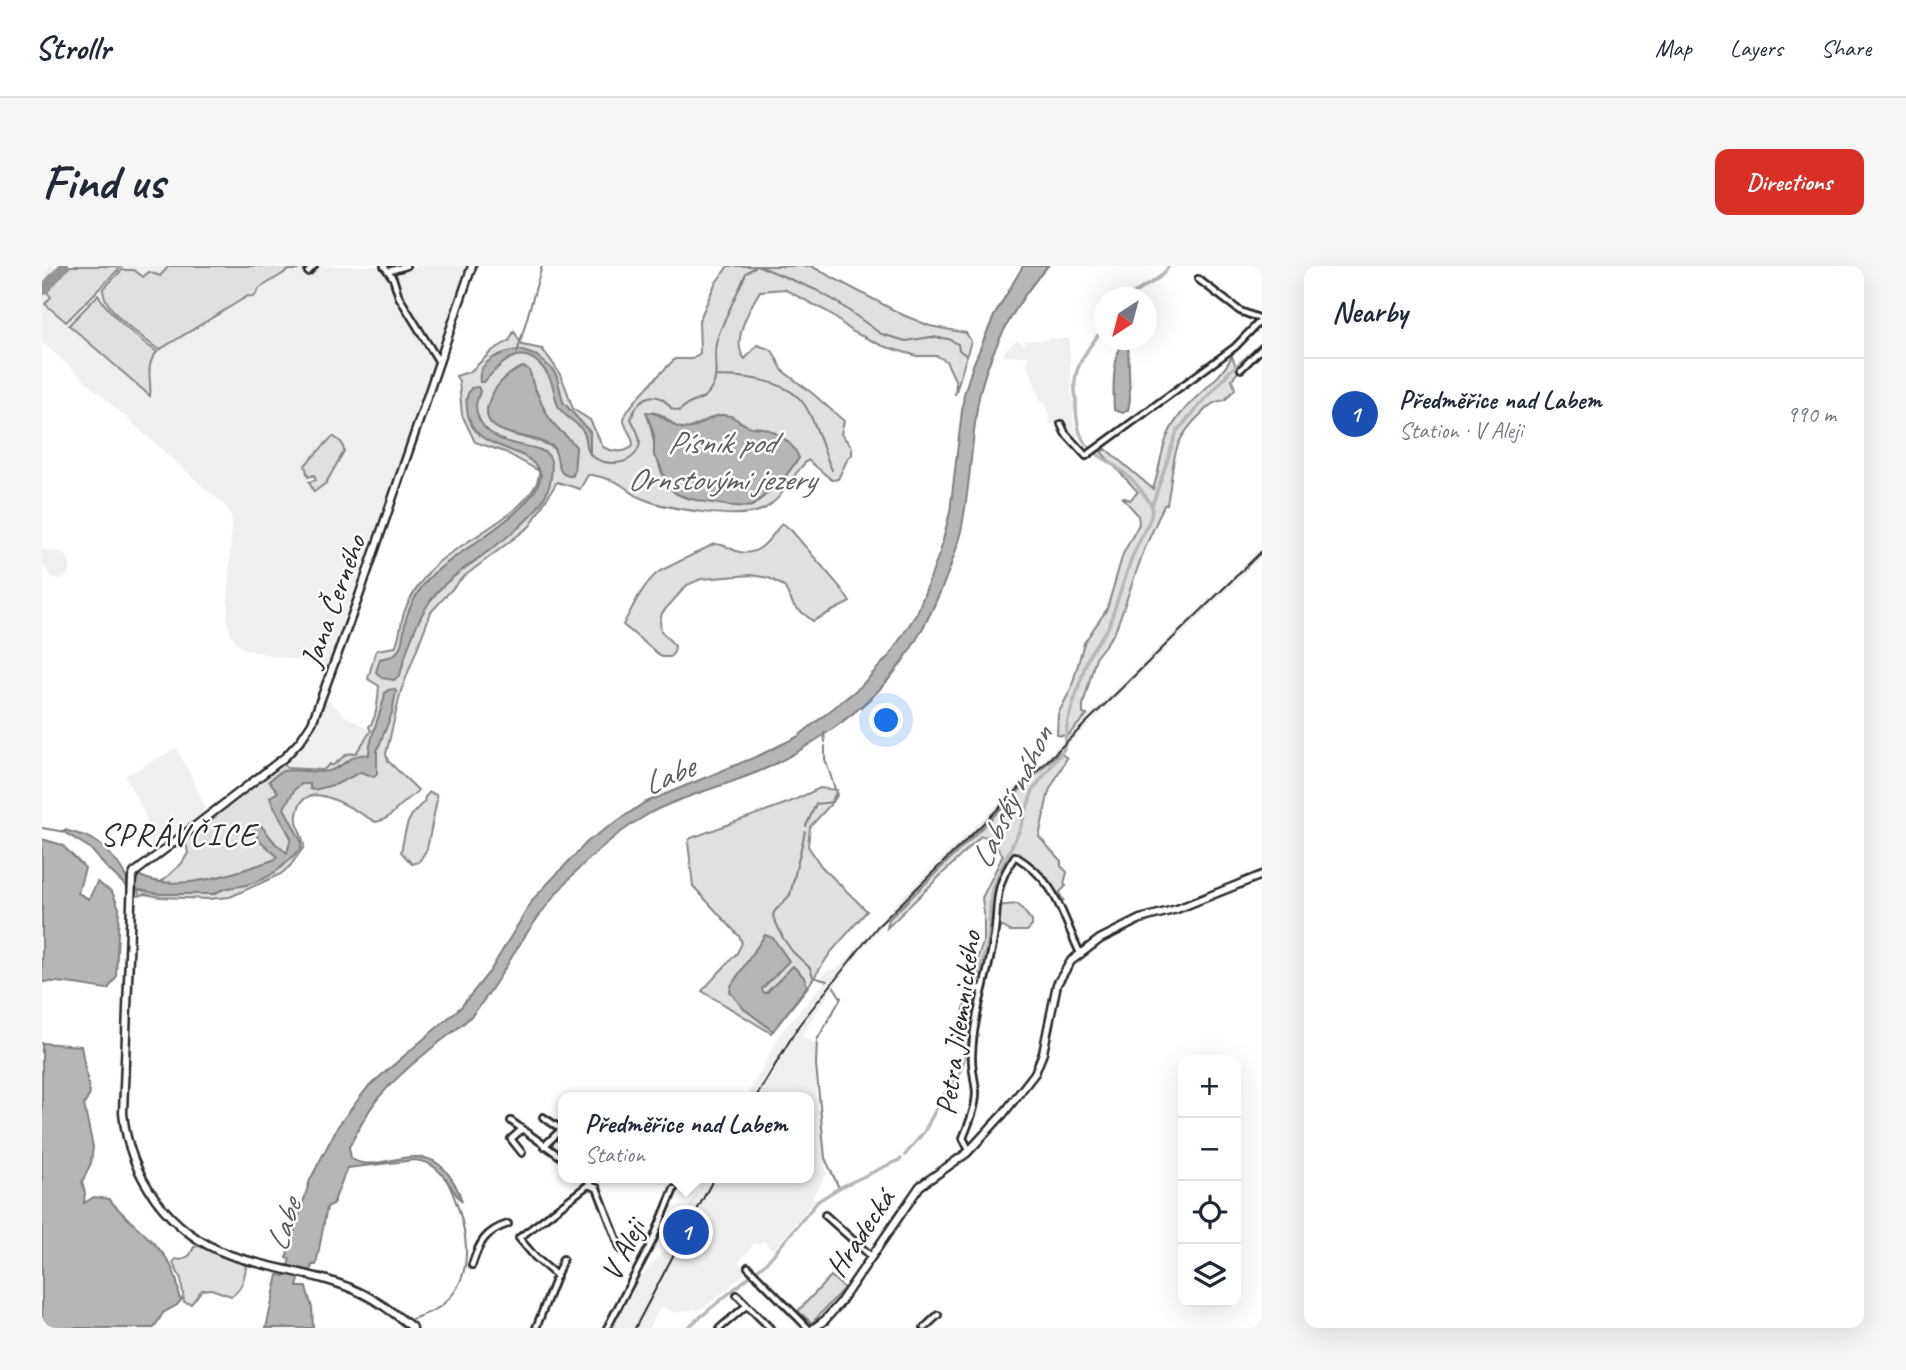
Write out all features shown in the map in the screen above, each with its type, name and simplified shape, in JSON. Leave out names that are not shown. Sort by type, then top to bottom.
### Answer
[{"type":"street","points":[[307,272],[314,266]]},
{"type":"street","points":[[384,266],[389,271],[399,298],[439,363]]},
{"type":"street","points":[[389,271],[406,266]]},
{"type":"street","name":"Jana Černého","points":[[413,1328],[368,1296],[338,1283],[229,1254],[205,1244],[185,1230],[152,1195],[133,1161],[123,1113],[132,878],[134,873],[275,765],[297,745],[308,730],[359,596],[472,266]]},
{"type":"street","points":[[1061,424],[1065,433],[1086,456],[1235,347],[1262,319],[1240,311],[1198,279]]},
{"type":"street","points":[[1241,369],[1262,348]]},
{"type":"street","name":"Petra Jilemnického","points":[[969,1150],[963,1138],[973,1112],[976,1093],[972,1054],[981,988],[993,943],[996,895],[1005,870],[1015,856],[1030,865],[1043,879],[1065,912],[1080,953]]},
{"type":"street","name":"Petra Jilemnického","points":[[946,1167],[969,1150],[1004,1113],[1035,1073],[1043,1053],[1057,984],[1080,953],[1100,939],[1140,919],[1177,909],[1262,875]]},
{"type":"street","points":[[972,991],[981,988]]},
{"type":"street","points":[[543,1117],[558,1127]]},
{"type":"street","points":[[511,1121],[558,1155]]},
{"type":"street","points":[[521,1130],[511,1139],[522,1153]]},
{"type":"street","points":[[544,1146],[558,1134]]},
{"type":"street","name":"Hradecká","points":[[814,1328],[839,1304],[920,1186],[946,1167]]},
{"type":"street","points":[[557,1276],[535,1257],[519,1238],[589,1184],[597,1188],[621,1250]]},
{"type":"street","name":"V Aleji","points":[[607,1328],[652,1242],[674,1189]]},
{"type":"street","points":[[825,1215],[872,1257]]},
{"type":"street","points":[[472,1265],[479,1245],[488,1233],[508,1224]]},
{"type":"street","points":[[536,1328],[563,1259]]},
{"type":"street","points":[[748,1267],[808,1328]]},
{"type":"street","points":[[737,1295],[770,1328]]},
{"type":"street","points":[[722,1328],[747,1305]]},
{"type":"street","points":[[924,1328],[937,1315]]},
{"type":"shaded area","points":[[42,266],[467,266],[435,355],[431,358],[434,364],[327,666],[246,650],[237,644],[227,621],[232,517],[227,508],[42,345]]},
{"type":"shaded area","points":[[70,266],[122,266],[66,322],[45,304],[51,297],[47,292]]},
{"type":"shaded area","points":[[169,266],[300,266],[298,270],[289,270],[260,288],[254,297],[248,296],[159,350],[117,315],[105,298],[103,289],[122,270],[134,270],[143,277],[149,272],[160,276]]},
{"type":"shaded area","points":[[728,266],[811,266],[903,315],[930,326],[966,333],[971,341],[955,395],[956,382],[946,361],[937,356],[917,356],[883,346],[853,332],[828,312],[784,289],[760,291],[743,325],[741,352],[745,359],[757,345],[772,350],[783,371],[844,421],[841,434],[852,447],[852,455],[838,479],[832,480],[808,460],[771,504],[764,509],[738,514],[703,512],[652,502],[638,497],[616,482],[592,475],[588,475],[580,489],[557,482],[530,526],[462,578],[431,612],[401,691],[386,754],[388,761],[418,790],[415,793],[388,817],[376,822],[332,799],[309,796],[301,802],[297,815],[304,847],[281,874],[230,897],[209,899],[145,894],[139,896],[137,881],[160,883],[182,863],[188,853],[185,838],[283,763],[287,768],[323,770],[347,754],[356,753],[371,731],[369,727],[377,708],[379,686],[368,679],[375,653],[377,650],[395,647],[411,597],[434,566],[513,511],[527,498],[536,484],[539,471],[505,452],[475,442],[462,415],[459,381],[456,376],[471,371],[493,350],[509,341],[514,331],[522,345],[542,349],[554,364],[573,409],[590,420],[603,447],[615,451],[626,450],[633,446],[624,420],[631,407],[675,359],[692,359],[700,353],[699,321],[715,284]],"holes":[[[517,369],[530,380],[550,421],[576,447],[573,475],[550,446],[508,433],[490,422],[487,414],[491,397],[500,383]],[[652,412],[662,415],[677,427],[688,429],[715,416],[731,416],[749,427],[761,428],[799,458],[781,482],[752,506],[684,497],[673,491],[662,473],[648,418]]]},
{"type":"shaded area","points":[[98,295],[124,326],[157,352],[150,368],[150,396],[69,325]]},
{"type":"shaded area","points":[[1069,338],[1072,399],[1077,399],[1078,410],[1073,411],[1074,426],[1079,436],[1069,441],[1060,423],[1050,425],[1044,402],[1041,402],[1028,365],[1028,356],[1003,356],[1006,349],[1017,340],[1025,345],[1025,341]]},
{"type":"shaded area","points":[[1232,356],[1238,372],[1232,379],[1235,389],[1225,400],[1215,402],[1205,410],[1183,435],[1178,445],[1167,504],[1164,505],[1144,550],[1115,632],[1096,657],[1083,705],[1083,714],[1087,715],[1067,736],[1057,735],[1058,714],[1071,689],[1084,643],[1107,609],[1123,554],[1139,524],[1138,515],[1122,497],[1130,500],[1138,492],[1101,452],[1106,449],[1153,489],[1163,448],[1171,430],[1185,409],[1222,371]]},
{"type":"shaded area","points":[[333,436],[342,443],[344,451],[326,483],[314,492],[309,482],[316,480],[314,475],[308,477],[305,465]]},
{"type":"shaded area","points":[[782,523],[791,530],[850,602],[813,621],[794,606],[784,586],[769,578],[751,575],[701,579],[687,585],[662,613],[661,631],[675,646],[670,657],[662,657],[623,625],[644,588],[660,571],[714,544],[744,553],[757,550]]},
{"type":"shaded area","points":[[1262,547],[1262,556],[889,919],[862,949],[828,995],[801,1036],[816,1044],[816,1093],[827,1173],[812,1198],[814,1200],[774,1249],[764,1240],[760,1244],[754,1244],[738,1263],[741,1266],[749,1260],[752,1268],[704,1308],[675,1313],[661,1306],[649,1328],[610,1328],[637,1282],[666,1248],[701,1183],[814,1183],[814,1092],[749,1092],[783,1030],[824,983],[820,979],[827,971],[839,968],[893,906]]},
{"type":"shaded area","points":[[42,550],[62,552],[71,566],[67,575],[62,579],[49,574],[42,564]]},
{"type":"shaded area","points":[[325,698],[346,716],[371,731],[355,754],[347,754],[323,770],[287,768],[283,763],[295,753],[312,730]]},
{"type":"shaded area","points":[[177,748],[208,812],[165,845],[157,844],[151,847],[145,836],[146,821],[143,810],[125,776]]},
{"type":"shaded area","points":[[1059,752],[1067,758],[1049,791],[1039,837],[1061,861],[1061,866],[1067,872],[1064,884],[1066,886],[1059,893],[1064,901],[1031,864],[1015,854],[1006,864],[996,892],[995,906],[1018,904],[1032,921],[1032,926],[1027,931],[1010,931],[1000,925],[975,1028],[961,1030],[967,989],[984,940],[982,898],[1003,855],[988,837],[981,836],[887,928],[889,919]]},
{"type":"shaded area","points":[[820,788],[837,790],[830,805],[810,827],[808,846],[821,866],[867,911],[831,952],[807,988],[771,1033],[702,991],[737,953],[742,943],[739,936],[693,886],[688,842],[691,838],[790,802]]},
{"type":"shaded area","points":[[430,792],[436,795],[437,800],[427,849],[419,862],[412,864],[401,852],[405,830],[413,813]]},
{"type":"shaded area","points":[[199,1246],[244,1264],[246,1268],[243,1280],[234,1294],[231,1296],[211,1289],[202,1290],[191,1304],[184,1302],[181,1279],[173,1263],[175,1259],[181,1260],[190,1255],[194,1247]]},
{"type":"shaded area","points":[[831,1276],[844,1288],[812,1323],[798,1311]]},
{"type":"water","points":[[1023,266],[1048,266],[1014,312],[988,366],[978,402],[966,499],[956,549],[942,589],[900,665],[863,705],[816,740],[769,767],[652,812],[616,836],[569,879],[529,930],[473,1014],[384,1091],[349,1147],[351,1158],[360,1163],[371,1164],[408,1157],[433,1161],[450,1176],[462,1202],[443,1175],[424,1162],[415,1160],[347,1168],[333,1204],[327,1207],[316,1265],[312,1265],[309,1278],[300,1276],[297,1287],[306,1287],[312,1308],[313,1328],[266,1328],[278,1275],[285,1276],[290,1259],[286,1258],[310,1180],[338,1126],[368,1087],[461,1007],[490,971],[534,898],[588,841],[644,803],[797,737],[860,687],[889,656],[917,613],[940,552],[950,512],[964,394],[973,365],[994,316]]},
{"type":"water","points":[[520,350],[537,356],[553,370],[563,402],[590,432],[590,454],[582,429],[561,410],[550,379],[531,358],[514,357],[484,382],[480,382],[482,368],[492,358]]},
{"type":"water","points":[[1119,350],[1128,350],[1130,400],[1128,410],[1123,413],[1114,410]]},
{"type":"water","points":[[523,367],[528,369],[550,419],[576,447],[574,473],[571,476],[560,470],[553,446],[508,433],[492,425],[488,418],[487,409],[497,387],[509,375]]},
{"type":"water","points":[[478,387],[480,391],[477,414],[484,427],[501,439],[539,449],[549,456],[552,471],[550,483],[544,498],[520,526],[457,574],[436,594],[416,627],[400,675],[394,680],[382,678],[376,672],[380,659],[392,656],[398,651],[408,613],[425,583],[445,564],[513,515],[537,488],[541,474],[534,463],[489,441],[471,424],[467,398],[471,388]]},
{"type":"water","name":"Písník pod Ornstovými jezery","points":[[646,412],[686,429],[716,416],[728,416],[748,426],[779,435],[793,447],[799,458],[781,482],[752,506],[723,505],[687,497],[672,490],[666,481],[654,456],[654,435]]},
{"type":"water","points":[[394,689],[396,691],[392,713],[377,751],[377,774],[374,777],[361,772],[337,784],[314,790],[310,789],[310,784],[302,784],[295,789],[284,808],[301,841],[301,848],[276,871],[262,880],[226,888],[215,894],[160,894],[135,889],[135,879],[140,876],[155,881],[190,882],[226,875],[276,859],[277,856],[258,839],[254,828],[259,823],[287,853],[291,838],[272,803],[270,797],[278,792],[269,781],[283,771],[329,771],[357,756],[369,755],[385,693]]},
{"type":"water","points":[[62,831],[92,839],[104,848],[121,868],[128,888],[90,848]]},
{"type":"water","points":[[42,839],[62,845],[85,868],[78,893],[89,899],[97,882],[112,892],[119,908],[116,977],[108,989],[42,982]]},
{"type":"water","points":[[765,935],[773,938],[789,961],[762,989],[763,992],[766,993],[793,966],[804,977],[807,986],[773,1031],[743,1008],[730,992],[731,986]]},
{"type":"water","points":[[42,1043],[81,1046],[90,1094],[84,1105],[93,1147],[91,1163],[82,1182],[84,1203],[94,1197],[109,1199],[154,1243],[172,1267],[179,1298],[182,1299],[163,1313],[154,1328],[42,1328]]},
{"type":"waterway","points":[[517,353],[542,266]]},
{"type":"waterway","points":[[590,454],[609,463],[624,461],[635,454],[640,440],[631,419],[634,411],[648,397],[660,398],[672,409],[679,411],[707,395],[715,380],[715,349],[718,336],[746,273],[756,266]]},
{"type":"waterway","points":[[759,266],[816,290],[881,334],[906,341],[931,337],[949,339],[958,344],[959,350],[967,356]]},
{"type":"waterway","name":"Labský náhon","points":[[1144,287],[1161,276],[1169,266]]},
{"type":"waterway","name":"Labský náhon","points":[[905,1155],[924,1132],[942,1098],[959,1074],[967,1051],[976,984],[988,942],[994,883],[1020,829],[1033,790],[1064,749],[1068,720],[1087,660],[1108,628],[1132,557],[1151,517],[1152,506],[1138,486],[1089,448],[1079,431],[1075,380],[1078,367],[1094,341]]},
{"type":"waterway","points":[[1152,506],[1177,431],[1230,371],[1262,344]]},
{"type":"waterway","points":[[716,376],[764,381],[787,389],[796,396],[812,419],[832,470]]},
{"type":"waterway","points":[[824,733],[825,742]]},
{"type":"waterway","points":[[806,826],[816,804],[833,802],[837,795],[825,759],[825,746]]},
{"type":"waterway","points":[[42,828],[65,832]]},
{"type":"waterway","points":[[805,832],[790,895],[773,916],[783,938],[810,968],[813,977],[827,981]]},
{"type":"waterway","points":[[834,987],[841,998],[817,1040],[816,1065],[825,1158],[839,1188]]},
{"type":"waterway","name":"Labský náhon","points":[[687,1328],[767,1262],[818,1201],[839,1188],[901,1159]]},
{"type":"waterway","points":[[412,1319],[442,1305],[454,1292],[466,1261],[466,1244],[459,1209],[446,1178]]},
{"type":"taxiway","points":[[42,291],[64,266]]},
{"type":"railway","points":[[759,1092],[799,1025],[877,927],[1262,551]]},
{"type":"railway","points":[[635,1328],[711,1183]]},
{"type":"place","name":"Předměřice nad Labem","points":[[686,1232]]},
{"type":"district","name":"SPRÁVČICE","points":[[179,834]]},
{"type":"water label","name":"Labe","points":[[668,775]]},
{"type":"water label","name":"Labe","points":[[283,1225]]}]
